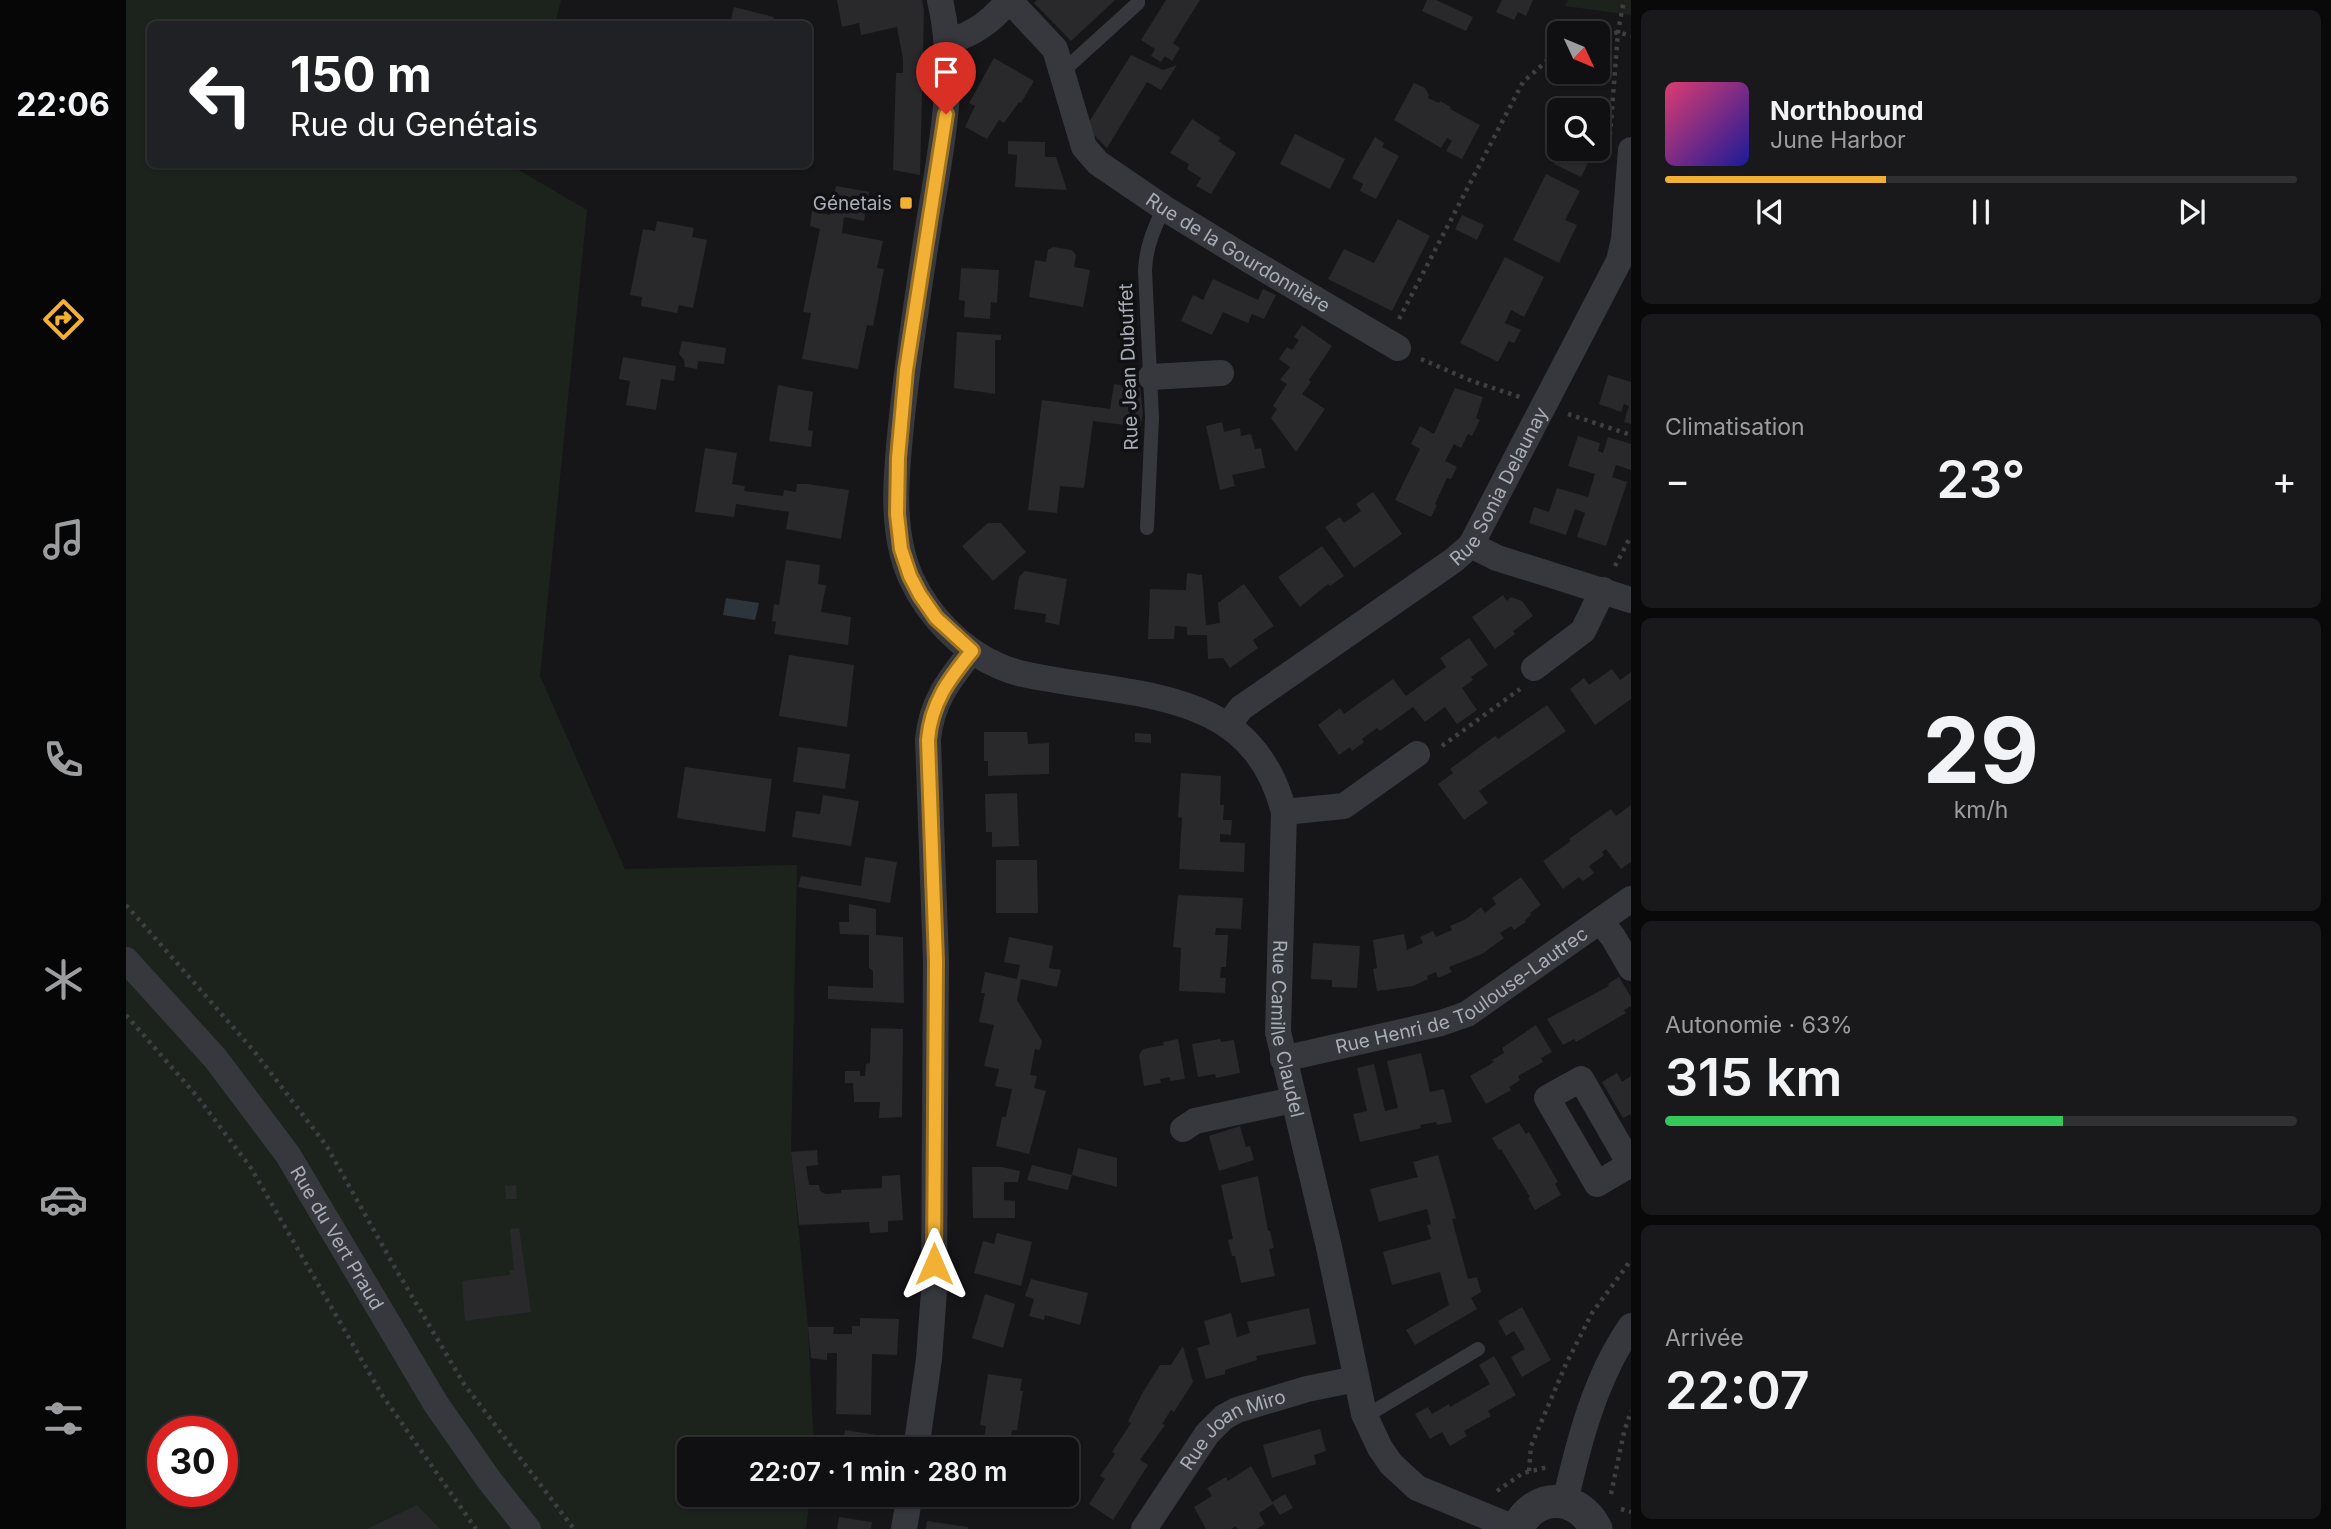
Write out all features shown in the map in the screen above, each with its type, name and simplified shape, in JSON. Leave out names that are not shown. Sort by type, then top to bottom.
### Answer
[{"type":"street","name":"Rue Camille Claudel","points":[[940,0],[947,42],[944,131],[906,370],[898,458],[897,514],[901,549],[910,576],[936,618],[972,651],[998,666],[1023,674],[1174,699],[1204,710],[1228,725],[1268,766],[1279,789],[1284,812],[1278,1032],[1366,1416],[1380,1448],[1391,1464],[1417,1488],[1517,1529]]},
{"type":"street","points":[[947,42],[965,36],[993,19],[1009,0],[1055,49],[1062,72]]},
{"type":"street","name":"Rue de la Gourdonnière","points":[[1062,72],[1084,148],[1098,163],[1164,208],[1393,345]]},
{"type":"street","name":"Rue Sonia Delaunay","points":[[1228,725],[1241,708],[1454,560],[1471,545],[1542,405],[1625,263],[1620,143]]},
{"type":"street","points":[[1151,377],[1221,373]]},
{"type":"street","points":[[1471,545],[1497,558],[1631,600]]},
{"type":"street","points":[[1534,668],[1583,631],[1603,590]]},
{"type":"street","points":[[918,1437],[929,1359],[934,1292],[936,961],[928,740],[930,719],[937,702],[972,651]]},
{"type":"street","points":[[1284,812],[1344,806],[1417,754]]},
{"type":"street","name":"Rue Henri de Toulouse-Lautrec","points":[[1283,1059],[1441,1023],[1467,1014],[1631,899]]},
{"type":"street","points":[[1600,921],[1631,968]]},
{"type":"street","name":"Rue du Vert Praud","points":[[126,960],[215,1058],[288,1156],[436,1404],[489,1480],[528,1529]]},
{"type":"street","points":[[1183,1129],[1195,1121],[1293,1100]]},
{"type":"street","points":[[1565,1502],[1586,1419],[1614,1350],[1631,1326]]},
{"type":"street","name":"Rue Joan Miro","points":[[1144,1529],[1207,1434],[1224,1417],[1237,1410],[1307,1389],[1356,1379]]},
{"type":"street","points":[[1517,1529],[1526,1514],[1537,1506],[1550,1502],[1565,1502],[1586,1514],[1609,1519]]},
{"type":"street","points":[[904,1529],[908,1507]]},
{"type":"lane","points":[[1062,72],[1138,3],[1138,0]]},
{"type":"lane","name":"Rue Jean Dubuffet","points":[[1147,528],[1151,377],[1145,261],[1153,229],[1164,208]]},
{"type":"lane","points":[[1366,1416],[1478,1349]]},
{"type":"path","points":[[1620,143],[1618,32],[1624,0]]},
{"type":"path","points":[[1610,34],[1618,32],[1631,36]]},
{"type":"path","points":[[1547,61],[1523,82],[1393,345],[1472,381],[1631,435]]},
{"type":"path","points":[[1603,590],[1631,536]]},
{"type":"path","points":[[1417,754],[1439,748],[1513,695],[1523,687],[1534,668]]},
{"type":"path","points":[[126,1015],[196,1095],[251,1168],[382,1395],[476,1529]]},
{"type":"path","points":[[1529,1471],[1531,1446],[1566,1364],[1592,1312],[1631,1261]]},
{"type":"path","points":[[1611,1494],[1631,1411]]},
{"type":"path","points":[[1609,1519],[1631,1512]]},
{"type":"shaded area","points":[[126,0],[561,0],[556,21],[147,21],[147,168],[517,168],[587,210],[540,676],[625,869],[797,865],[791,1152],[808,1327],[813,1437],[677,1437],[677,1507],[809,1507],[806,1529],[126,1529]]},
{"type":"shaded area","points":[[1568,0],[1631,0],[1631,15],[1565,6]]},
{"type":"shaded area","points":[[726,598],[759,603],[755,620],[723,615]]},
{"type":"building","points":[[837,0],[922,0],[924,11],[920,175],[893,170],[896,73],[903,73],[897,27],[861,35],[859,23],[842,27]]},
{"type":"building","points":[[1037,0],[1115,0],[1071,41],[1034,3]]},
{"type":"building","points":[[1166,0],[1200,0],[1173,43],[1180,48],[1172,61],[1165,56],[1161,62],[1151,56],[1155,49],[1141,40]]},
{"type":"building","points":[[1427,0],[1436,0],[1473,17],[1466,31],[1422,11]]},
{"type":"building","points":[[1502,0],[1533,0],[1526,16],[1518,12],[1514,20],[1496,12]]},
{"type":"building","points":[[734,7],[774,17],[773,21],[731,21]]},
{"type":"building","points":[[1131,55],[1163,70],[1177,65],[1161,90],[1147,82],[1107,148],[1094,135],[1089,122]]},
{"type":"building","points":[[994,58],[1034,81],[1021,103],[1019,102],[1004,123],[999,120],[987,139],[965,127],[975,106],[969,103]]},
{"type":"building","points":[[1414,83],[1425,88],[1428,98],[1439,103],[1440,101],[1480,125],[1462,159],[1446,151],[1452,141],[1447,138],[1441,148],[1394,120]]},
{"type":"building","points":[[1192,119],[1221,138],[1218,141],[1236,153],[1211,194],[1196,186],[1201,178],[1187,169],[1189,164],[1170,153]]},
{"type":"building","points":[[1295,134],[1345,159],[1330,189],[1280,164]]},
{"type":"building","points":[[1375,137],[1384,143],[1382,147],[1399,156],[1376,199],[1360,191],[1363,184],[1352,178]]},
{"type":"building","points":[[1008,141],[1045,142],[1045,157],[1056,157],[1067,190],[1015,187],[1017,155],[1008,154]]},
{"type":"building","points":[[1556,161],[1589,161],[1581,177],[1554,164]]},
{"type":"building","points":[[1546,174],[1580,191],[1565,220],[1577,225],[1559,263],[1513,240]]},
{"type":"building","points":[[836,186],[869,192],[864,221],[844,217],[842,233],[883,241],[877,268],[884,269],[873,326],[867,325],[858,369],[802,359],[811,313],[803,312],[820,229],[810,226],[812,211],[830,215]]},
{"type":"building","points":[[1462,215],[1484,225],[1477,240],[1455,229]]},
{"type":"building","points":[[1398,219],[1430,236],[1392,311],[1328,279],[1344,249],[1374,263]]},
{"type":"building","points":[[657,221],[694,228],[692,237],[707,240],[693,308],[679,305],[677,313],[641,306],[642,297],[630,295],[643,229],[655,231]]},
{"type":"building","points":[[1053,247],[1072,250],[1076,255],[1074,267],[1090,270],[1083,307],[1029,297],[1035,260],[1046,262],[1048,250]]},
{"type":"building","points":[[1505,257],[1544,277],[1524,317],[1511,310],[1505,323],[1521,330],[1514,343],[1509,341],[1498,362],[1460,343]]},
{"type":"building","points":[[961,268],[999,270],[997,303],[991,302],[990,319],[964,317],[965,301],[959,300]]},
{"type":"building","points":[[1213,279],[1258,300],[1263,289],[1276,295],[1264,319],[1252,314],[1248,323],[1223,312],[1212,335],[1181,321],[1193,295],[1203,300]]},
{"type":"building","points":[[1302,325],[1332,346],[1302,394],[1325,409],[1296,452],[1271,418],[1277,409],[1273,406],[1287,384],[1280,380],[1290,367],[1279,359],[1287,347],[1292,350],[1299,340],[1294,337]]},
{"type":"building","points":[[957,332],[1001,335],[1001,340],[995,340],[995,394],[954,388]]},
{"type":"building","points":[[682,341],[726,348],[724,364],[698,361],[697,369],[685,367],[679,354]]},
{"type":"building","points":[[623,357],[676,366],[674,381],[661,379],[656,410],[626,405],[630,381],[619,379]]},
{"type":"building","points":[[1608,375],[1631,382],[1631,424],[1624,422],[1629,406],[1624,404],[1621,412],[1599,404]]},
{"type":"building","points":[[1114,384],[1140,388],[1143,414],[1140,427],[1093,421],[1084,488],[1060,486],[1057,513],[1028,510],[1042,400],[1110,409]]},
{"type":"building","points":[[778,385],[813,392],[808,430],[813,431],[811,447],[769,441]]},
{"type":"building","points":[[1455,388],[1483,397],[1476,418],[1480,420],[1472,436],[1468,434],[1461,448],[1454,444],[1445,461],[1457,467],[1451,479],[1447,478],[1431,517],[1395,500],[1420,449],[1411,444],[1420,426],[1434,434]]},
{"type":"building","points":[[1222,422],[1224,432],[1240,428],[1241,436],[1251,434],[1255,449],[1261,448],[1265,468],[1232,475],[1235,486],[1220,490],[1206,426]]},
{"type":"building","points":[[1578,436],[1600,443],[1598,451],[1603,453],[1608,437],[1631,444],[1631,470],[1616,465],[1612,477],[1627,482],[1606,546],[1577,537],[1585,513],[1575,509],[1566,535],[1529,523],[1534,507],[1549,512],[1557,488],[1588,497],[1595,474],[1568,466]]},
{"type":"building","points":[[705,448],[737,453],[732,484],[745,486],[744,491],[783,496],[784,490],[796,492],[797,484],[849,490],[841,539],[786,529],[789,512],[736,504],[734,517],[695,512]]},
{"type":"building","points":[[1373,492],[1402,534],[1354,568],[1325,527],[1340,517],[1344,523],[1361,511],[1356,504]]},
{"type":"building","points":[[988,523],[1001,523],[1026,552],[993,581],[962,546]]},
{"type":"building","points":[[1322,546],[1344,576],[1330,586],[1328,584],[1300,607],[1278,577]]},
{"type":"building","points":[[786,560],[820,565],[818,584],[826,585],[821,612],[851,617],[848,645],[774,634],[774,604],[779,605]]},
{"type":"building","points":[[1025,571],[1067,579],[1059,625],[1045,622],[1046,614],[1014,609],[1019,577]]},
{"type":"building","points":[[1187,573],[1202,575],[1206,625],[1220,623],[1218,603],[1244,584],[1274,626],[1253,640],[1258,648],[1230,668],[1223,658],[1208,659],[1207,635],[1187,635],[1187,627],[1175,626],[1174,639],[1148,639],[1150,589],[1186,590]]},
{"type":"building","points":[[1503,595],[1507,601],[1511,597],[1522,601],[1533,616],[1495,649],[1472,617]]},
{"type":"building","points":[[1469,638],[1488,665],[1471,677],[1473,680],[1462,688],[1477,710],[1457,724],[1445,707],[1425,722],[1413,707],[1380,731],[1377,728],[1352,751],[1350,747],[1339,755],[1318,725],[1340,708],[1344,714],[1393,679],[1406,696],[1446,667],[1440,658]]},
{"type":"building","points":[[789,655],[854,665],[847,727],[779,716]]},
{"type":"building","points":[[1612,669],[1620,680],[1631,672],[1631,699],[1595,725],[1570,689],[1584,678],[1589,685]]},
{"type":"building","points":[[1547,705],[1566,731],[1479,791],[1488,803],[1464,820],[1438,784],[1453,773],[1450,769],[1495,736],[1498,739]]},
{"type":"building","points":[[984,732],[1027,732],[1028,744],[1049,743],[1049,774],[988,776],[988,761],[984,761]]},
{"type":"building","points":[[1135,733],[1151,734],[1151,743],[1135,742]]},
{"type":"building","points":[[798,747],[850,754],[845,789],[793,782]]},
{"type":"building","points":[[685,767],[772,779],[765,832],[677,818]]},
{"type":"building","points":[[1181,773],[1221,776],[1220,805],[1224,805],[1223,820],[1232,820],[1231,835],[1220,834],[1220,842],[1245,843],[1244,872],[1179,869]]},
{"type":"building","points":[[1017,793],[1019,846],[992,847],[992,832],[986,832],[985,794]]},
{"type":"building","points":[[823,795],[859,801],[851,846],[792,837],[796,811],[820,814]]},
{"type":"building","points":[[1631,805],[1631,862],[1621,869],[1606,849],[1602,852],[1604,855],[1589,866],[1594,873],[1583,881],[1579,877],[1563,889],[1543,861],[1611,809],[1616,816]]},
{"type":"building","points":[[865,857],[897,862],[890,903],[798,887],[801,876],[861,886]]},
{"type":"building","points":[[996,860],[1037,860],[1038,913],[996,913]]},
{"type":"building","points":[[1521,877],[1541,905],[1530,913],[1526,922],[1514,930],[1511,926],[1500,933],[1504,938],[1482,954],[1449,967],[1452,972],[1438,978],[1436,972],[1413,986],[1377,991],[1373,969],[1377,968],[1373,940],[1404,934],[1407,950],[1423,943],[1420,937],[1433,931],[1436,937],[1452,930],[1450,926],[1466,919],[1481,907],[1485,913],[1496,904],[1492,898]]},
{"type":"building","points":[[1178,895],[1243,898],[1241,929],[1216,928],[1215,935],[1228,935],[1226,967],[1221,967],[1220,978],[1226,978],[1225,993],[1179,991],[1181,948],[1173,947]]},
{"type":"building","points":[[849,904],[876,909],[876,935],[903,937],[904,1003],[828,999],[828,986],[873,988],[873,971],[869,968],[869,935],[840,934],[839,922],[849,922]]},
{"type":"building","points":[[1009,937],[1053,946],[1049,968],[1061,970],[1057,987],[1021,979],[1017,1000],[1042,1041],[1040,1050],[1035,1049],[1030,1075],[1037,1076],[1034,1088],[1046,1091],[1029,1154],[996,1146],[1012,1089],[995,1086],[999,1069],[984,1066],[994,1025],[979,1022],[985,993],[981,993],[985,972],[1017,979],[1020,965],[1004,962]]},
{"type":"building","points":[[1313,943],[1360,946],[1357,988],[1332,987],[1332,980],[1311,979]]},
{"type":"building","points":[[1619,977],[1631,997],[1631,1006],[1624,1010],[1626,1013],[1576,1042],[1574,1039],[1563,1045],[1547,1019],[1609,986],[1608,984]]},
{"type":"building","points":[[1536,1025],[1552,1052],[1541,1058],[1543,1062],[1518,1076],[1520,1080],[1509,1087],[1511,1090],[1486,1104],[1470,1076],[1494,1062],[1492,1060],[1504,1053],[1502,1048]]},
{"type":"building","points":[[871,1028],[903,1029],[902,1117],[879,1118],[880,1102],[854,1102],[853,1083],[845,1083],[845,1071],[860,1071],[860,1076],[865,1076],[866,1064],[870,1063]]},
{"type":"building","points":[[1178,1039],[1185,1079],[1170,1081],[1170,1077],[1160,1079],[1161,1083],[1144,1086],[1139,1055],[1143,1049]]},
{"type":"building","points":[[1220,1039],[1221,1042],[1234,1040],[1240,1073],[1216,1078],[1215,1074],[1198,1077],[1192,1044]]},
{"type":"building","points":[[1421,1053],[1430,1092],[1444,1089],[1452,1122],[1420,1125],[1421,1128],[1360,1142],[1353,1114],[1367,1111],[1357,1068],[1374,1064],[1385,1111],[1398,1108],[1387,1061]]},
{"type":"building","points":[[1617,1073],[1622,1082],[1631,1076],[1631,1114],[1623,1118],[1602,1082]]},
{"type":"building","points":[[1519,1123],[1526,1134],[1529,1132],[1558,1182],[1555,1184],[1561,1195],[1535,1210],[1528,1198],[1530,1197],[1492,1138]]},
{"type":"building","points":[[1240,1126],[1246,1147],[1250,1146],[1254,1160],[1219,1171],[1209,1136]]},
{"type":"building","points":[[1078,1148],[1117,1158],[1117,1187],[1072,1175]]},
{"type":"building","points":[[817,1150],[818,1165],[806,1166],[809,1185],[819,1185],[820,1191],[826,1194],[841,1193],[841,1190],[882,1188],[882,1176],[900,1175],[903,1220],[888,1221],[888,1232],[870,1233],[869,1222],[799,1225],[791,1152]]},
{"type":"building","points":[[1438,1155],[1456,1218],[1452,1219],[1468,1279],[1477,1277],[1481,1292],[1471,1298],[1477,1309],[1415,1345],[1406,1330],[1449,1305],[1440,1272],[1392,1285],[1383,1252],[1431,1239],[1427,1225],[1431,1224],[1427,1209],[1379,1222],[1370,1189],[1418,1177],[1413,1162]]},
{"type":"building","points":[[1032,1165],[1072,1175],[1068,1190],[1027,1180]]},
{"type":"building","points":[[972,1167],[1001,1167],[1020,1171],[1018,1182],[1004,1182],[1004,1200],[1015,1201],[1015,1218],[973,1218]]},
{"type":"building","points":[[1258,1176],[1268,1231],[1274,1248],[1269,1249],[1275,1276],[1241,1283],[1228,1240],[1233,1239],[1221,1185]]},
{"type":"building","points":[[516,1185],[517,1199],[506,1199],[505,1186]]},
{"type":"building","points":[[519,1228],[531,1312],[465,1321],[462,1281],[510,1275],[509,1270],[514,1270],[510,1229]]},
{"type":"building","points":[[997,1233],[1032,1242],[1021,1286],[974,1273],[983,1241],[994,1244]]},
{"type":"building","points":[[1031,1279],[1088,1293],[1080,1325],[1045,1315],[1044,1320],[1029,1316],[1034,1299],[1025,1296]]},
{"type":"building","points":[[985,1294],[1015,1304],[1003,1348],[972,1338]]},
{"type":"building","points":[[1522,1307],[1551,1360],[1522,1377],[1511,1357],[1525,1349],[1514,1331],[1506,1336],[1498,1321]]},
{"type":"building","points":[[1309,1308],[1316,1344],[1256,1356],[1257,1360],[1206,1379],[1197,1348],[1210,1344],[1204,1321],[1231,1313],[1237,1337],[1250,1333],[1247,1322]]},
{"type":"building","points":[[860,1318],[899,1319],[897,1355],[872,1354],[871,1415],[836,1414],[837,1353],[827,1353],[827,1360],[811,1358],[808,1327],[834,1327],[833,1334],[852,1334],[852,1326],[860,1326]]},
{"type":"building","points":[[1183,1346],[1193,1382],[1174,1412],[1171,1410],[1162,1424],[1165,1425],[1140,1460],[1148,1465],[1113,1520],[1089,1504],[1105,1479],[1100,1476],[1115,1454],[1112,1452],[1131,1423],[1128,1421],[1160,1365],[1171,1365]]},
{"type":"building","points":[[1494,1356],[1516,1395],[1488,1411],[1491,1416],[1464,1431],[1467,1436],[1450,1446],[1442,1432],[1430,1439],[1415,1414],[1428,1407],[1432,1414],[1449,1404],[1450,1407],[1490,1384],[1479,1365]]},
{"type":"building","points":[[988,1374],[1022,1379],[1020,1391],[1023,1391],[1017,1430],[1012,1430],[1011,1437],[984,1437],[986,1426],[980,1425]]},
{"type":"building","points":[[1320,1429],[1326,1451],[1314,1455],[1316,1464],[1272,1478],[1263,1445]]},
{"type":"building","points":[[845,1430],[877,1435],[877,1437],[844,1437]]},
{"type":"building","points":[[1251,1466],[1272,1502],[1285,1494],[1293,1508],[1280,1515],[1273,1504],[1259,1513],[1265,1524],[1257,1529],[1237,1529],[1236,1526],[1231,1529],[1206,1529],[1194,1507],[1212,1496],[1207,1488],[1226,1477],[1228,1481]]},
{"type":"building","points":[[417,1505],[440,1529],[367,1529]]},
{"type":"building","points":[[839,1517],[872,1522],[871,1529],[837,1529]]},
{"type":"building","points":[[927,1521],[968,1527],[968,1529],[926,1529]]},
{"type":"place","name":"Génetais","points":[[906,203]]},
{"type":"route","points":[[934,1264],[936,961],[928,740],[930,719],[937,702],[972,651],[936,618],[910,576],[901,549],[897,486],[906,370],[946,114]]}]
